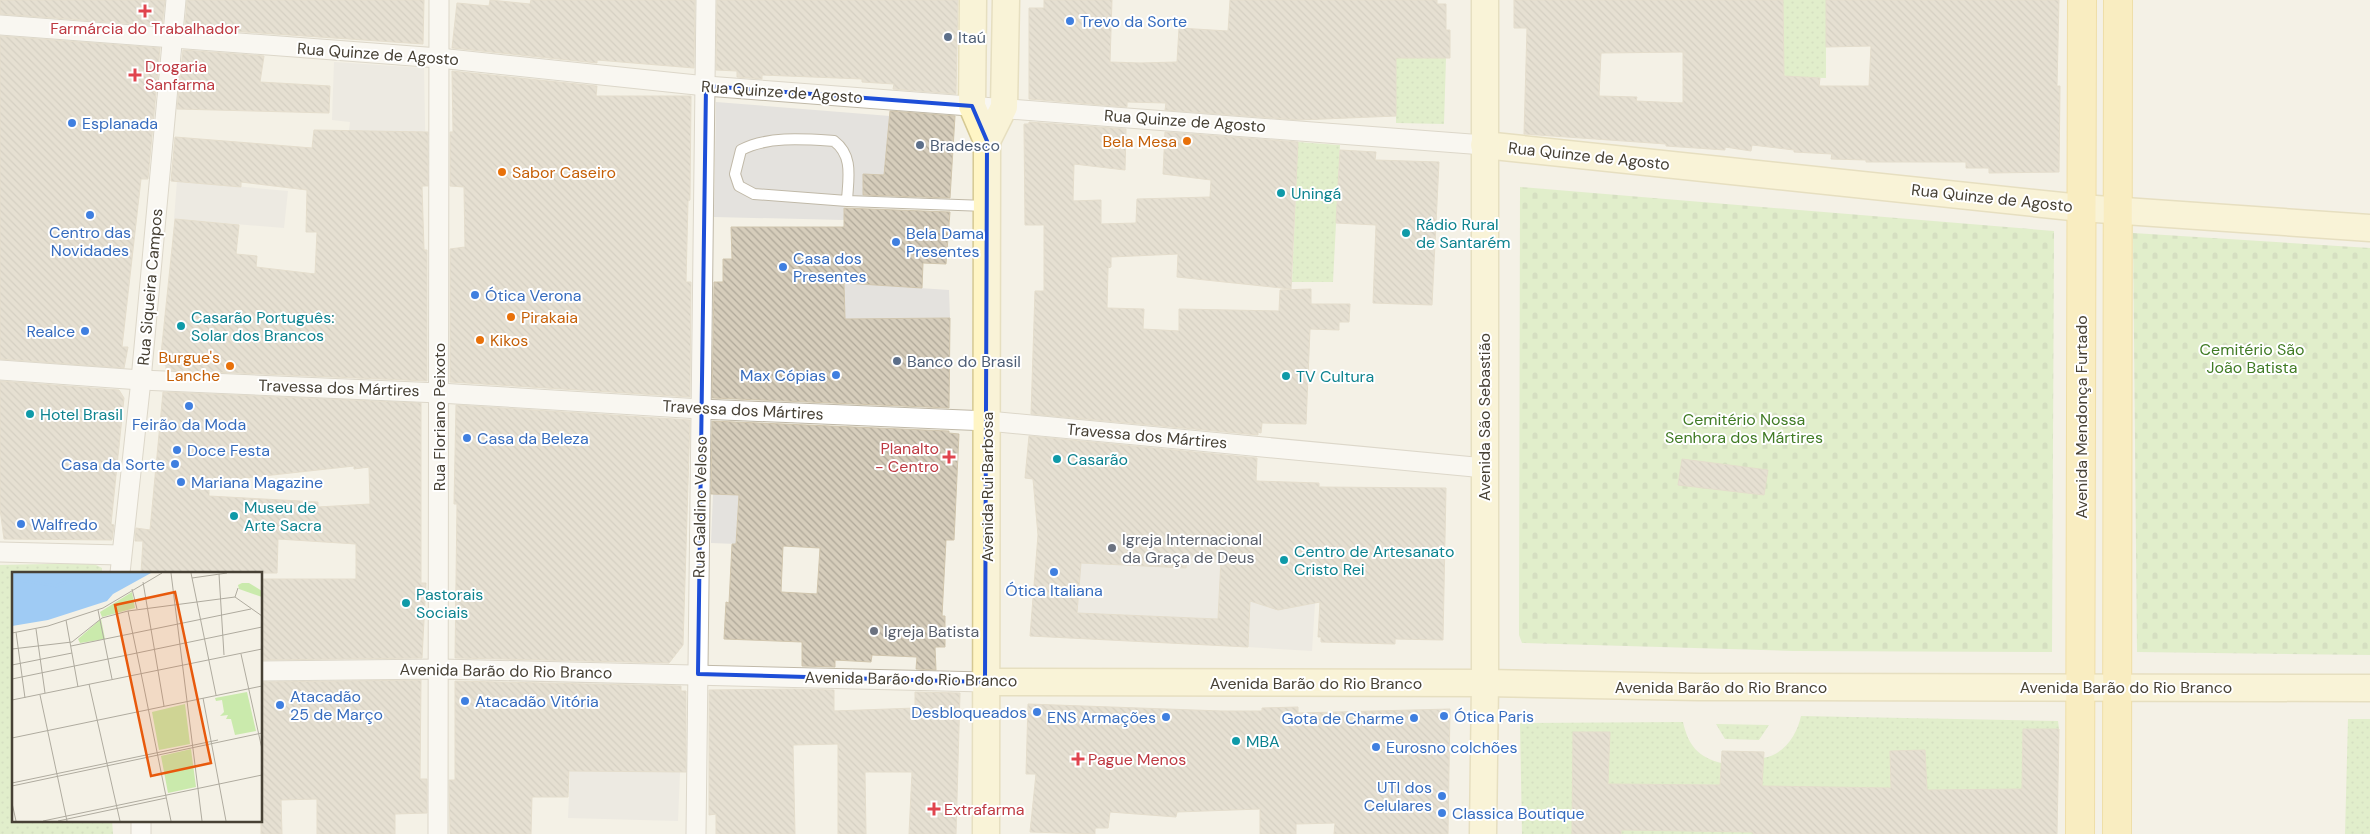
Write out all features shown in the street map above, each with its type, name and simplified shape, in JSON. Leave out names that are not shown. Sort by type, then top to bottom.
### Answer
[{"type":"main road","name":"Avenida Rui Barbosa","points":[[973,0],[972,106],[987,141],[986,834]]},
{"type":"main road","name":"Avenida Rui Barbosa","points":[[987,141],[1004,107],[1006,0]]},
{"type":"main road","name":"Avenida São Sebastião","points":[[1483,834],[1485,683],[1485,0]]},
{"type":"main road","name":"Avenida Mendonça Furtado","points":[[2080,834],[2082,0]]},
{"type":"main road","points":[[2117,834],[2118,0]]},
{"type":"main road","name":"Rua Quinze de Agosto","points":[[1484,144],[2081,208],[2370,228]]},
{"type":"main road","name":"Avenida Barão do Rio Branco","points":[[986,682],[1485,683],[1727,687],[2081,686],[2370,688]]},
{"type":"street","name":"Rua Siqueira Campos","points":[[120,564],[141,380],[174,39],[176,0]]},
{"type":"street","name":"Rua Floriano Peixoto","points":[[438,834],[440,669],[439,0]]},
{"type":"street","name":"Rua Galdino Veloso","points":[[696,834],[706,0]]},
{"type":"street","name":"Rua Quinze de Agosto","points":[[0,25],[439,58],[706,86],[1484,144]]},
{"type":"street","name":"Travessa dos Mártires","points":[[0,370],[141,380],[439,392],[701,409],[988,421],[1484,468]]},
{"type":"street","points":[[0,552],[120,564]]},
{"type":"street","name":"Avenida Barão do Rio Branco","points":[[262,671],[440,669],[986,682]]},
{"type":"lane","points":[[847,201],[849,164],[847,155],[834,141],[810,139],[754,143],[741,150],[736,174],[739,186],[746,191],[847,201],[987,206]]},
{"type":"highlighted area","points":[[706,86],[972,106],[987,141],[985,682],[698,674]]},
{"type":"green space","points":[[1783,0],[1826,0],[1826,78],[1784,77]]},
{"type":"green space","points":[[1396,58],[1446,58],[1444,124],[1396,123]]},
{"type":"green space","points":[[1298,142],[1340,145],[1333,282],[1292,282]]},
{"type":"green space","name":"Cemitério Nossa Senhora dos Mártires","points":[[1520,187],[2054,231],[2052,652],[1793,651],[1522,643],[1519,635]]},
{"type":"green space","name":"Cemitério São João Batista","points":[[2133,233],[2370,248],[2370,655],[2137,652]]},
{"type":"green space","points":[[92,563],[102,568],[102,572],[12,572],[12,822],[112,822],[113,834],[0,834],[0,565]]},
{"type":"green space","points":[[1801,716],[2058,721],[2059,729],[2023,729],[2022,789],[1927,790],[1925,750],[1890,752],[1910,789],[1747,786],[1763,758],[1777,753],[1793,737]]},
{"type":"green space","points":[[2348,719],[2370,719],[2370,834],[2345,834]]},
{"type":"green space","points":[[1683,722],[1688,737],[1695,749],[1706,757],[1721,763],[1736,785],[1608,784],[1610,732],[1574,732],[1572,834],[1522,834],[1520,723]]},
{"type":"green space","points":[[1716,724],[1769,725],[1759,740],[1725,739]]},
{"type":"green space","points":[[1621,830],[1753,832],[1753,834],[1621,834]]},
{"type":"shaded area","points":[[334,62],[424,68],[426,178],[343,178],[350,122],[332,120]]},
{"type":"shaded area","points":[[716,102],[890,116],[884,175],[863,174],[863,198],[949,203],[950,210],[844,206],[844,220],[714,217]]},
{"type":"shaded area","points":[[177,181],[288,191],[284,228],[174,219]]},
{"type":"shaded area","points":[[844,283],[949,290],[950,318],[845,319]]},
{"type":"shaded area","points":[[713,494],[739,495],[736,544],[711,543]]},
{"type":"shaded area","points":[[1189,517],[1221,559],[1218,619],[1182,617],[1180,644],[1171,643],[1173,617],[1077,613],[1080,583],[1074,562]]},
{"type":"shaded area","points":[[1250,601],[1315,603],[1312,651],[1248,647]]},
{"type":"shaded area","points":[[570,771],[680,772],[678,821],[568,818]]},
{"type":"building","points":[[0,0],[165,0],[162,26],[0,14]]},
{"type":"building","points":[[187,0],[424,0],[423,44],[185,28]]},
{"type":"building","points":[[490,0],[530,4],[531,0],[695,0],[694,68],[597,60],[597,63],[452,48],[457,3],[489,6]]},
{"type":"building","points":[[717,0],[958,0],[956,94],[893,89],[894,84],[862,82],[862,79],[762,75],[762,79],[737,77],[737,71],[716,70]]},
{"type":"building","points":[[1044,0],[1112,0],[1110,62],[1140,63],[1177,62],[1179,28],[1228,31],[1230,0],[1437,0],[1437,4],[1446,4],[1446,30],[1450,30],[1450,58],[1396,58],[1396,116],[1299,120],[1165,110],[1166,103],[1127,102],[1127,107],[1029,99],[1029,8],[1044,8]]},
{"type":"building","points":[[1514,0],[1783,0],[1784,76],[1820,78],[1819,86],[1869,86],[1871,46],[1826,47],[1826,0],[2059,0],[2057,86],[2060,86],[2059,172],[1989,173],[1989,168],[1966,168],[1966,162],[1866,162],[1866,160],[1831,159],[1832,154],[1794,152],[1794,150],[1752,145],[1751,151],[1725,147],[1725,150],[1524,134],[1527,28],[1514,28]],"holes":[[[1683,52],[1683,103],[1636,101],[1637,97],[1599,96],[1601,53]]]},
{"type":"building","points":[[0,36],[160,48],[148,179],[141,179],[122,347],[128,347],[124,368],[0,359]]},
{"type":"building","points":[[183,50],[264,56],[260,82],[330,86],[329,113],[177,109]]},
{"type":"building","points":[[452,71],[597,86],[596,96],[691,96],[690,200],[688,201],[686,282],[691,282],[690,397],[450,382],[450,249],[465,247],[464,187],[450,186],[450,132],[453,132]]},
{"type":"building","name":"Bradesco","points":[[890,111],[955,116],[950,198],[863,195],[863,174],[884,175]]},
{"type":"building","points":[[1029,122],[1126,129],[1125,170],[1074,164],[1073,201],[1101,200],[1101,224],[1136,223],[1137,199],[1210,197],[1211,180],[1163,174],[1165,132],[1298,142],[1291,289],[1177,277],[1178,254],[1111,257],[1111,267],[1108,268],[1107,308],[1144,309],[1143,329],[1179,331],[1179,309],[1279,311],[1280,290],[1311,289],[1311,304],[1350,304],[1349,322],[1339,322],[1339,330],[1310,329],[1306,424],[1262,423],[1261,433],[1258,432],[1258,435],[1031,414],[1035,291],[1044,291],[1044,225],[1025,225],[1024,124],[1029,124]]},
{"type":"building","points":[[314,130],[428,132],[428,186],[422,186],[424,250],[427,250],[427,381],[166,370],[166,365],[160,364],[175,219],[239,225],[236,254],[257,256],[256,267],[315,274],[317,232],[306,232],[307,190],[241,182],[241,187],[171,181],[175,137],[312,148]]},
{"type":"building","name":"Rádio Rural de Santarém","points":[[1340,150],[1376,152],[1375,160],[1439,162],[1432,305],[1373,303],[1376,225],[1336,223]]},
{"type":"building","points":[[844,208],[950,212],[946,264],[923,263],[922,288],[844,283],[845,319],[950,318],[949,408],[712,398],[714,282],[723,282],[723,259],[732,259],[731,227],[844,227]]},
{"type":"building","points":[[0,381],[119,390],[124,398],[111,524],[114,525],[112,540],[4,539],[0,509]]},
{"type":"building","points":[[163,392],[421,403],[421,583],[426,583],[422,658],[262,660],[262,579],[356,579],[356,544],[278,539],[277,573],[141,572],[143,541],[135,541],[136,528],[150,530]],"holes":[[[354,466],[354,469],[369,467],[370,504],[318,507],[318,502],[209,496],[209,482]]]},
{"type":"building","points":[[456,405],[690,420],[683,645],[669,663],[455,658],[457,504],[454,504]]},
{"type":"building","points":[[712,421],[949,431],[949,433],[959,434],[954,540],[946,540],[942,616],[945,616],[945,647],[935,647],[936,670],[916,669],[917,657],[872,655],[871,662],[835,660],[835,667],[802,666],[802,642],[724,639],[726,602],[729,603],[732,544],[736,544],[739,495],[711,494]],"holes":[[[783,546],[820,548],[817,594],[781,592]]]},
{"type":"building","points":[[1029,436],[1257,458],[1256,481],[1319,483],[1319,487],[1446,488],[1443,640],[1395,639],[1395,644],[1321,642],[1321,637],[1318,637],[1320,602],[1278,610],[1250,601],[1248,647],[1030,636],[1038,535],[1033,479],[1025,478]],"holes":[[[1187,558],[1221,559],[1218,619],[1077,613],[1081,563],[1186,568]]]},
{"type":"building","points":[[1682,459],[1768,470],[1764,495],[1678,485]]},
{"type":"building","points":[[421,680],[420,779],[427,779],[427,813],[395,814],[395,834],[317,834],[317,799],[281,800],[282,834],[261,834],[262,682]]},
{"type":"building","points":[[455,681],[681,686],[681,691],[686,691],[686,772],[569,771],[568,797],[532,797],[531,834],[450,834],[449,780],[455,780]]},
{"type":"building","points":[[709,690],[834,690],[834,711],[915,708],[915,692],[960,693],[956,834],[909,834],[912,772],[865,772],[866,834],[838,834],[838,744],[793,745],[795,834],[716,834],[716,814],[709,815]]},
{"type":"building","points":[[1028,704],[1222,711],[1262,711],[1262,708],[1298,707],[1298,713],[1450,709],[1448,834],[1334,834],[1335,823],[1296,824],[1296,834],[1260,834],[1260,809],[1177,812],[1176,817],[1110,812],[1108,828],[1095,828],[1095,834],[1030,832],[1036,774],[1026,774]]},
{"type":"building","points":[[2023,729],[2059,729],[2057,834],[1753,834],[1753,832],[1621,830],[1621,834],[1572,834],[1573,732],[1610,732],[1608,784],[1720,785],[1722,751],[1764,752],[1762,786],[1891,788],[1890,751],[1925,750],[1927,790],[2022,789]]},
{"type":"place","name":"Farmárcia do Trabalhador","points":[[145,11]]},
{"type":"place","name":"Trevo da Sorte","points":[[1070,21]]},
{"type":"place","name":"Itaú","points":[[948,37]]},
{"type":"place","name":"Drogaria Sanfarma","points":[[135,75]]},
{"type":"place","name":"Esplanada","points":[[72,123]]},
{"type":"place","name":"Bela Mesa","points":[[1187,141]]},
{"type":"place","name":"Bradesco","points":[[920,145]]},
{"type":"place","name":"Sabor Caseiro","points":[[502,172]]},
{"type":"place","name":"Uningá","points":[[1281,193]]},
{"type":"place","name":"Centro das Novidades","points":[[90,215]]},
{"type":"place","name":"Rádio Rural de Santarém","points":[[1406,233]]},
{"type":"place","name":"Bela Dama Presentes","points":[[896,242]]},
{"type":"place","name":"Casa dos Presentes","points":[[783,267]]},
{"type":"place","name":"Ótica Verona","points":[[475,295]]},
{"type":"place","name":"Pirakaia","points":[[511,317]]},
{"type":"place","name":"Casarão Português: Solar dos Brancos","points":[[181,326]]},
{"type":"place","name":"Realce","points":[[85,331]]},
{"type":"place","name":"Kikos","points":[[480,340]]},
{"type":"place","name":"Banco do Brasil","points":[[897,361]]},
{"type":"place","name":"Burgue's Lanche","points":[[230,366]]},
{"type":"place","name":"Max Cópias","points":[[836,375]]},
{"type":"place","name":"TV Cultura","points":[[1286,376]]},
{"type":"place","name":"Feirão da Moda","points":[[189,406]]},
{"type":"place","name":"Hotel Brasil","points":[[30,414]]},
{"type":"place","name":"Casa da Beleza","points":[[467,438]]},
{"type":"place","name":"Doce Festa","points":[[177,450]]},
{"type":"place","name":"Planalto - Centro","points":[[949,457]]},
{"type":"place","name":"Casarão","points":[[1057,459]]},
{"type":"place","name":"Casa da Sorte","points":[[175,464]]},
{"type":"place","name":"Mariana Magazine","points":[[181,482]]},
{"type":"place","name":"Museu de Arte Sacra","points":[[234,516]]},
{"type":"place","name":"Walfredo","points":[[21,524]]},
{"type":"place","name":"Igreja Internacional da Graça de Deus","points":[[1112,548]]},
{"type":"place","name":"Centro de Artesanato Cristo Rei","points":[[1284,560]]},
{"type":"place","name":"Ótica Italiana","points":[[1054,572]]},
{"type":"place","name":"Pastorais Sociais","points":[[406,603]]},
{"type":"place","name":"Igreja Batista","points":[[874,631]]},
{"type":"place","name":"Atacadão Vitória","points":[[465,701]]},
{"type":"place","name":"Atacadão 25 de Março","points":[[280,705]]},
{"type":"place","name":"Desbloqueados","points":[[1037,712]]},
{"type":"place","name":"Ótica Paris","points":[[1444,716]]},
{"type":"place","name":"ENS Armações","points":[[1166,717]]},
{"type":"place","name":"Gota de Charme","points":[[1414,718]]},
{"type":"place","name":"MBA","points":[[1236,741]]},
{"type":"place","name":"Eurosno colchões","points":[[1376,747]]},
{"type":"place","name":"Pague Menos","points":[[1078,759]]},
{"type":"place","name":"UTI dos Celulares","points":[[1442,796]]},
{"type":"place","name":"Extrafarma","points":[[934,809]]},
{"type":"place","name":"Classica Boutique","points":[[1442,813]]}]
